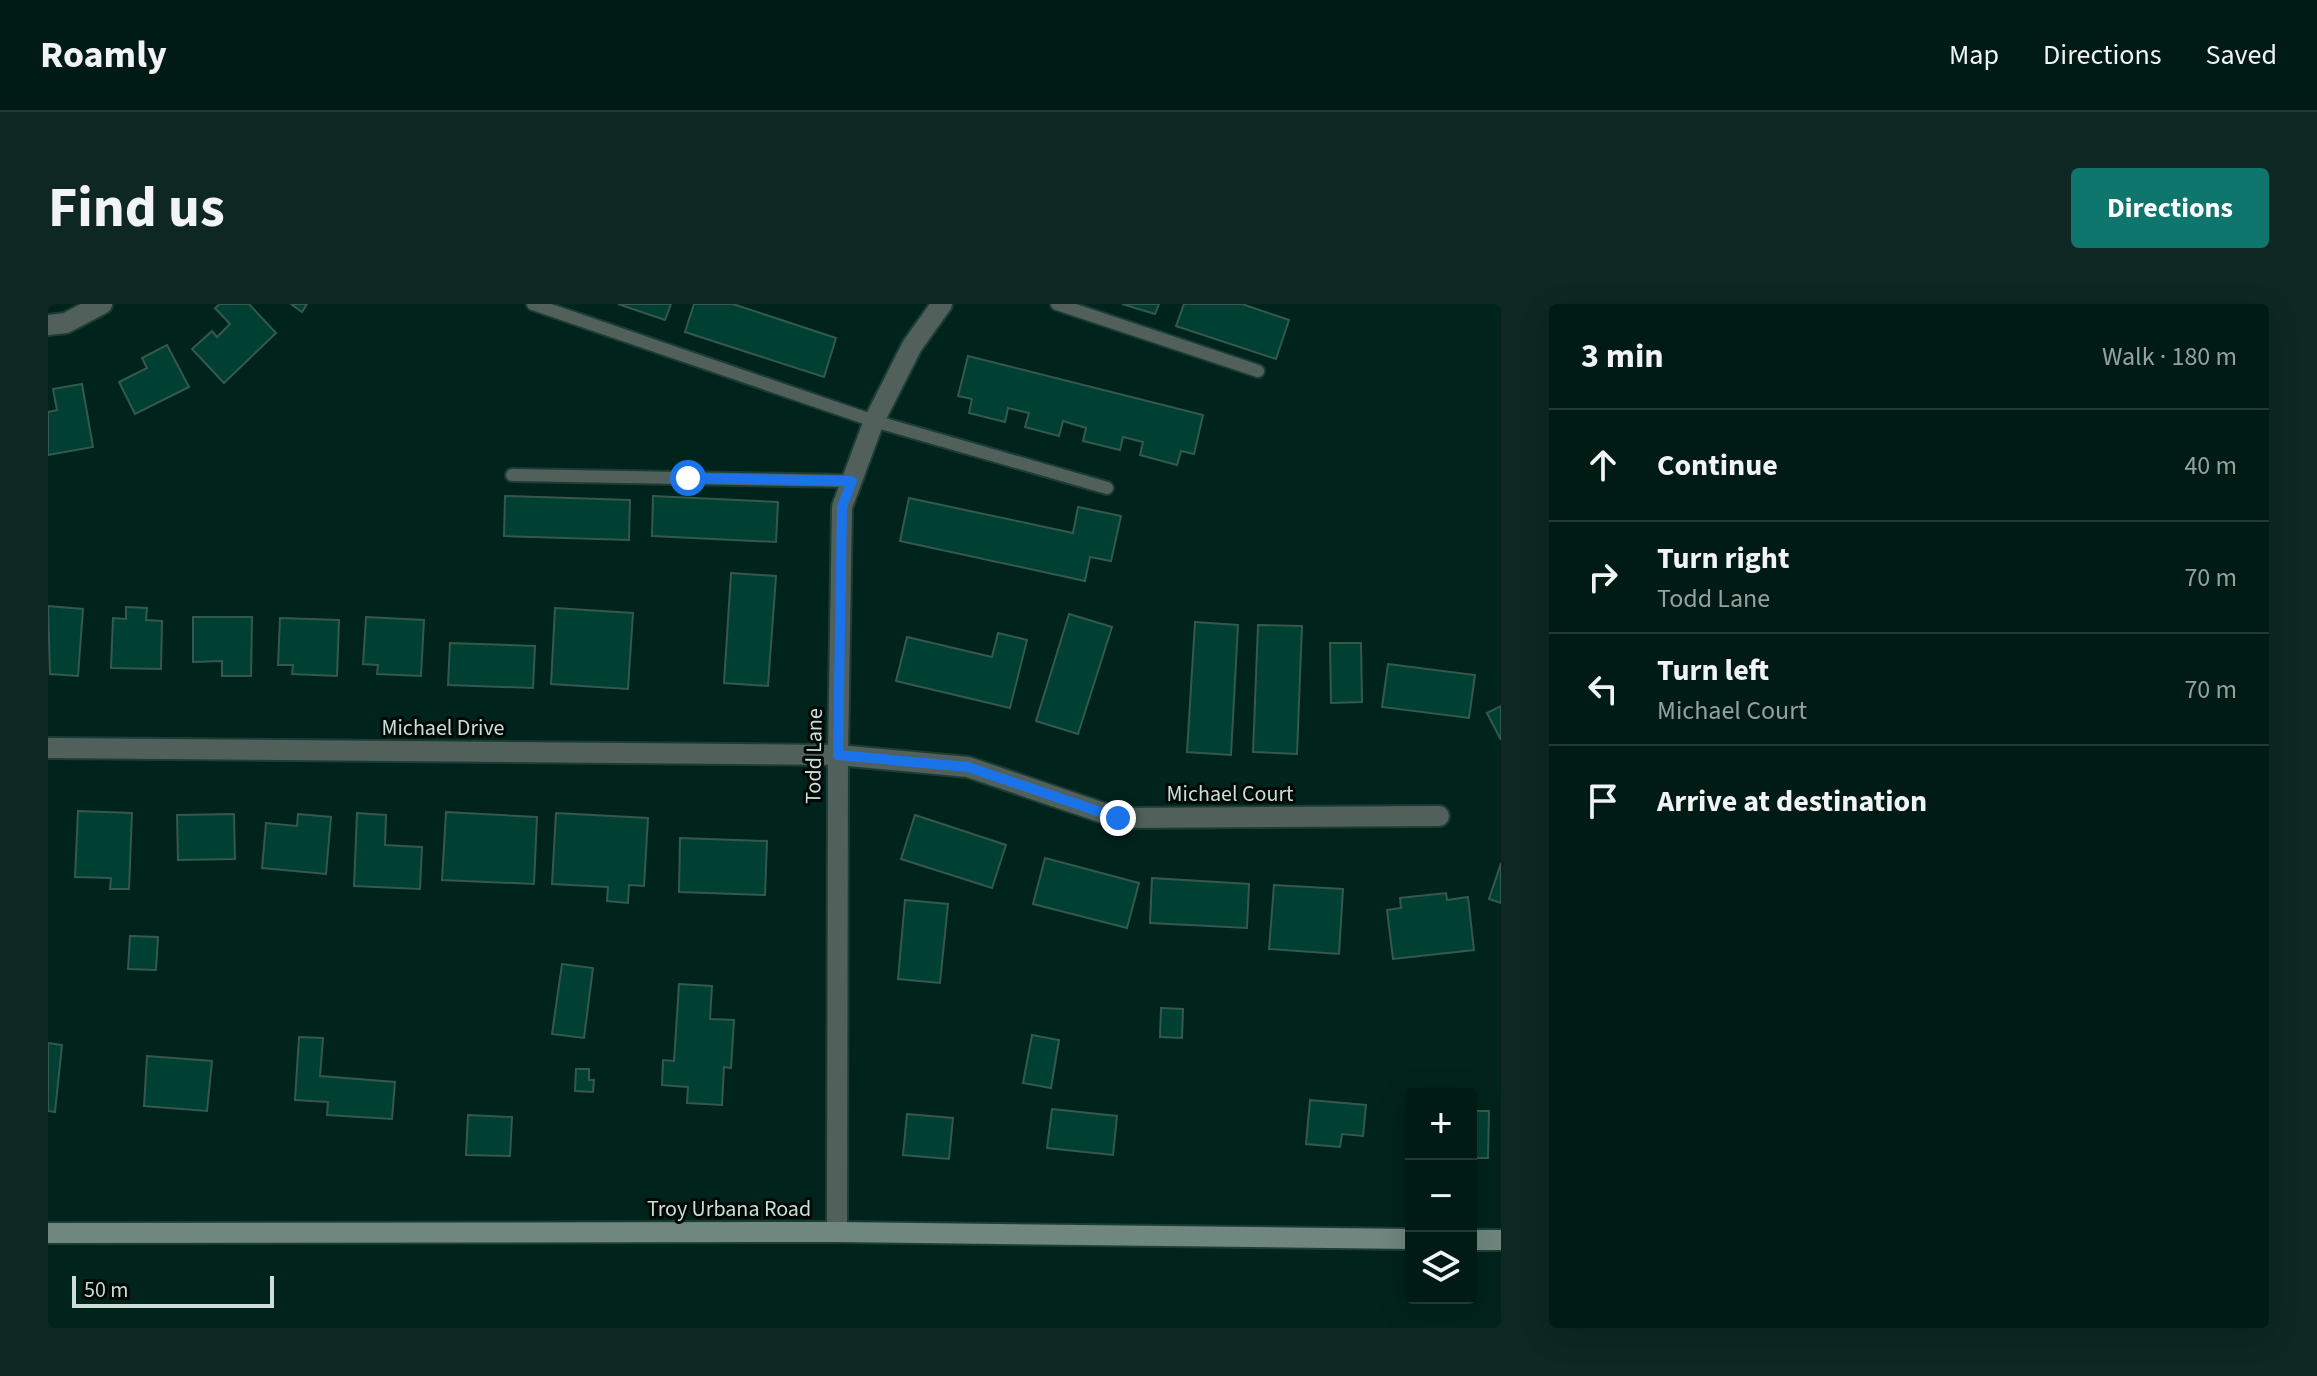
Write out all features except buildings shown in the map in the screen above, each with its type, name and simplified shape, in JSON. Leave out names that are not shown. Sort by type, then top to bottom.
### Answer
[{"type":"street","points":[[48,325],[66,323],[102,304]]},
{"type":"street","name":"Todd Lane","points":[[837,1232],[842,507],[874,421],[912,346],[939,305]]},
{"type":"street","name":"Michael Drive","points":[[48,748],[838,755]]},
{"type":"street","name":"Michael Court","points":[[838,755],[968,767],[1118,818],[1439,816]]},
{"type":"street","name":"Troy Urbana Road","points":[[48,1233],[837,1232],[1405,1239]]},
{"type":"street","points":[[1477,1240],[1501,1240]]},
{"type":"lane","points":[[533,304],[874,421],[1107,488]]},
{"type":"lane","points":[[1057,304],[1258,371]]},
{"type":"lane","points":[[512,475],[852,481]]},
{"type":"route","points":[[688,478],[852,481],[842,507],[838,755],[968,767],[1118,818]]}]
